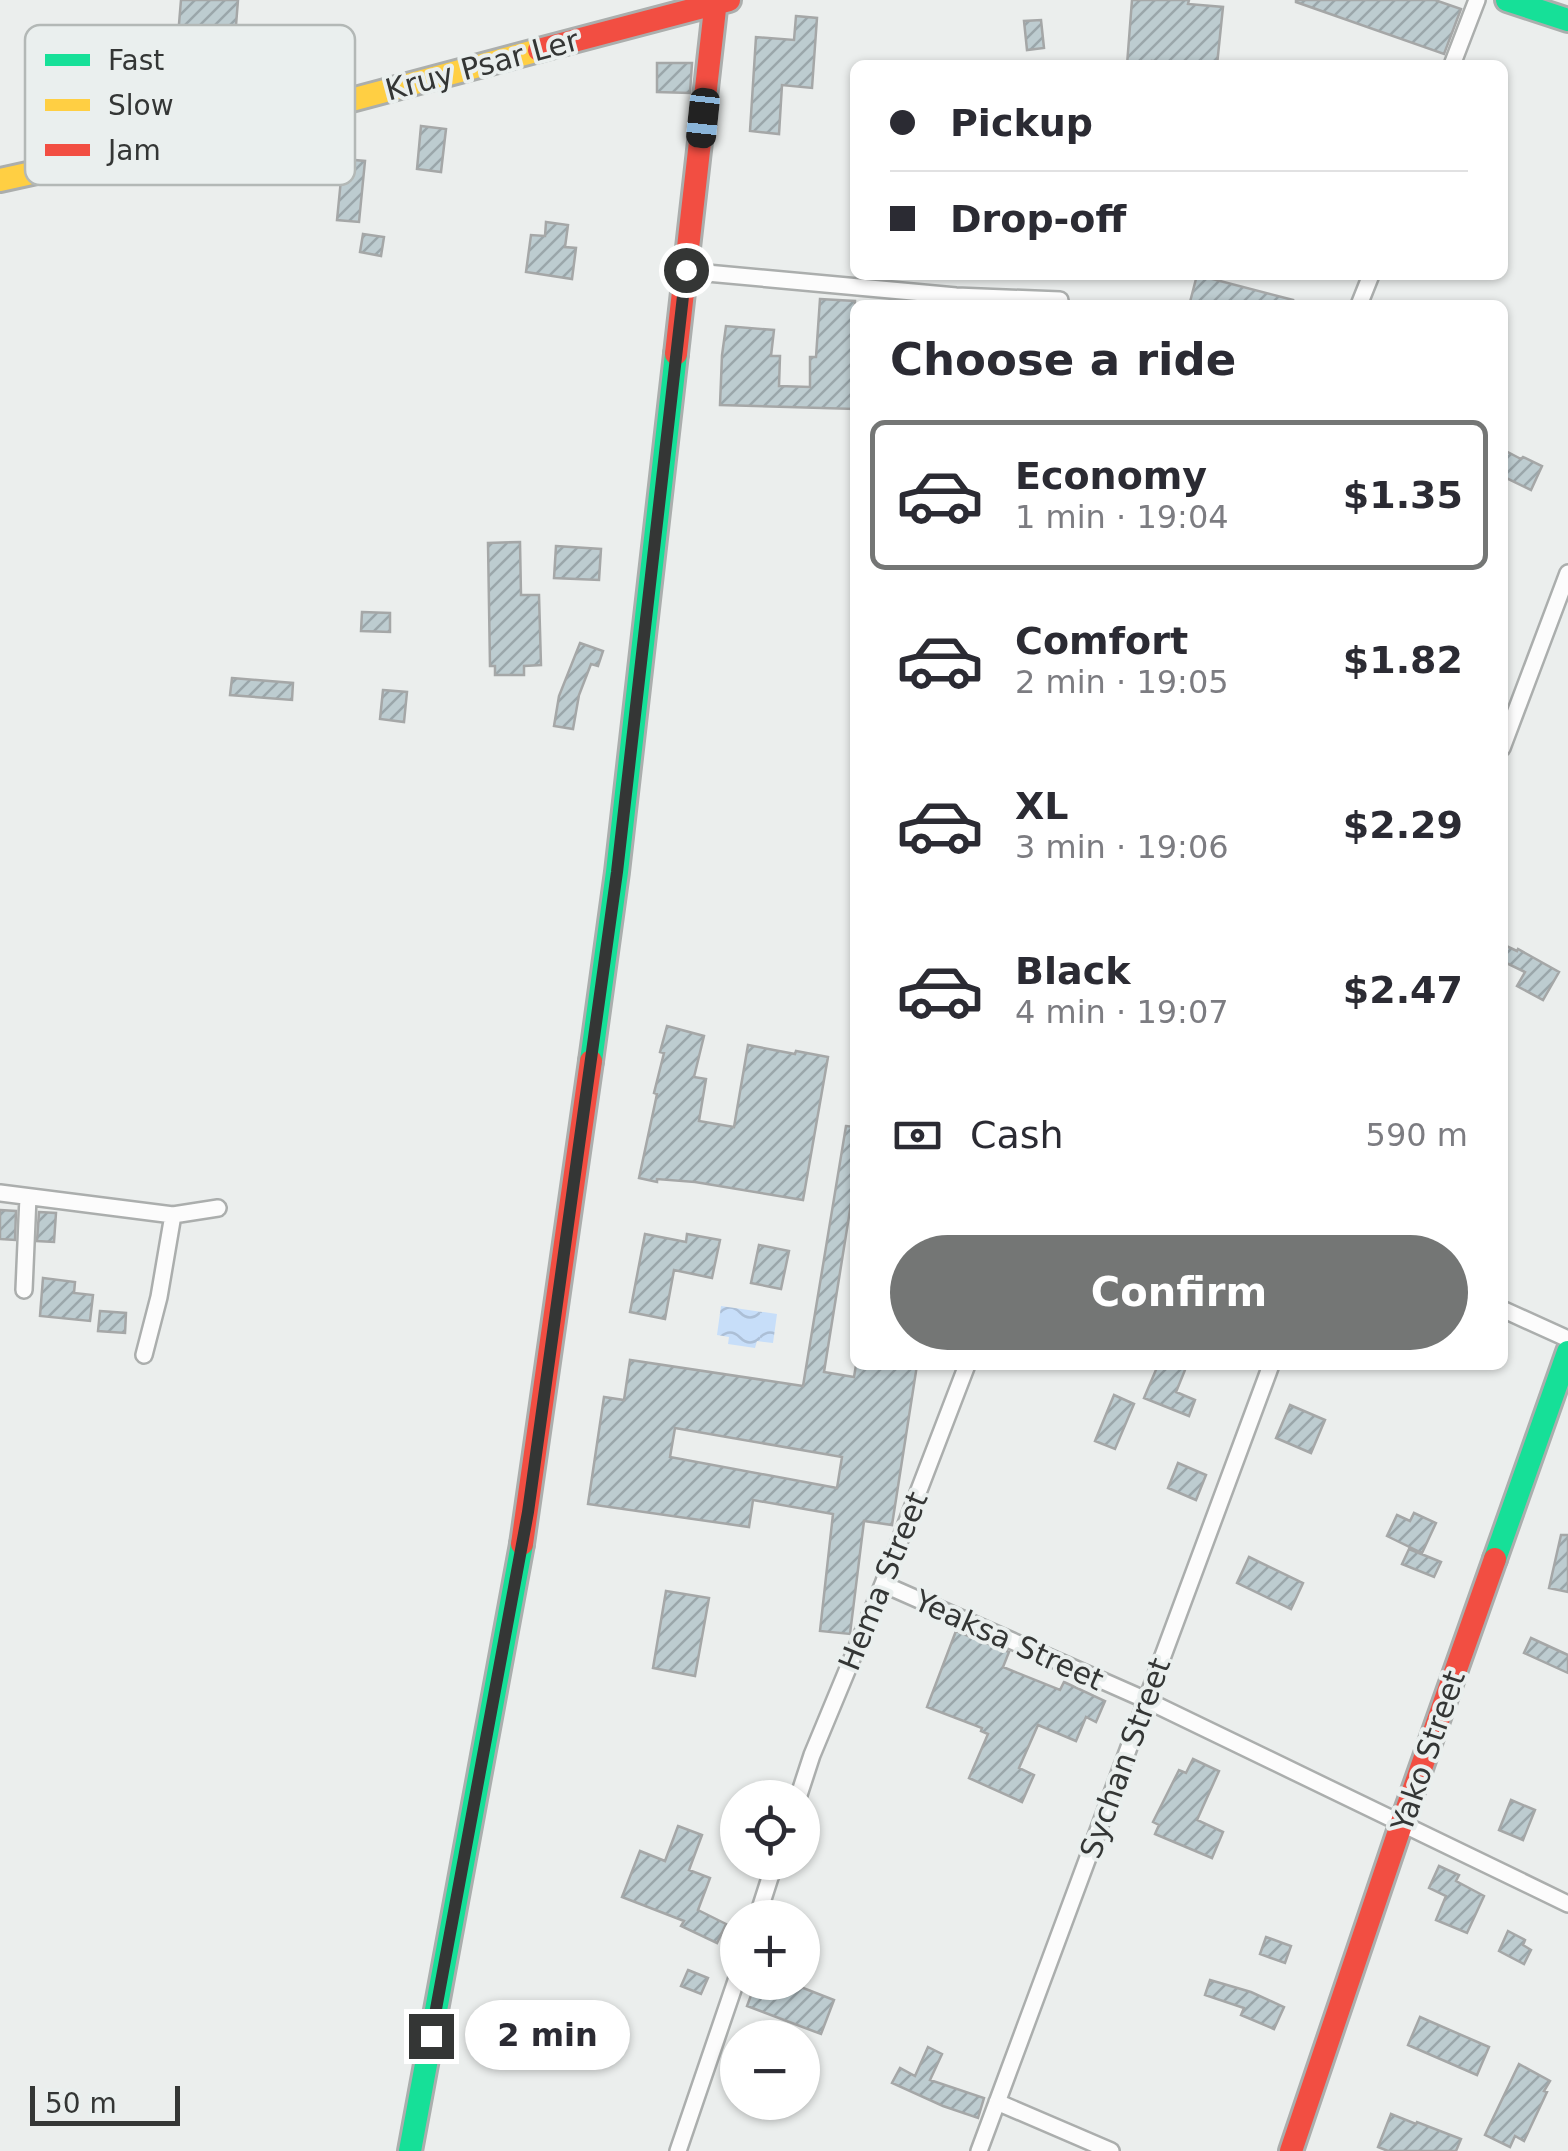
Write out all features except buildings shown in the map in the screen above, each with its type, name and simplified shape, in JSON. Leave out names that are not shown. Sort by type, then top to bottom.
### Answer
[{"type":"main road","points":[[1507,0],[1568,20]]},
{"type":"main road","points":[[410,2151],[528,1512],[617,872],[720,1]]},
{"type":"main road","name":"Kruy Psar Ler","points":[[355,99],[720,1]]},
{"type":"main road","name":"Kruy Psar Ler","points":[[0,180],[25,174]]},
{"type":"main road","name":"Yako Street","points":[[1292,2151],[1568,1352]]},
{"type":"street","points":[[1454,60],[1478,0]]},
{"type":"street","points":[[686,270],[956,296],[1060,300]]},
{"type":"street","points":[[1508,732],[1568,573]]},
{"type":"street","points":[[0,1193],[173,1215],[218,1208]]},
{"type":"street","points":[[24,1290],[28,1196]]},
{"type":"street","points":[[144,1355],[173,1215]]},
{"type":"street","points":[[1508,1312],[1568,1339]]},
{"type":"street","name":"Hema Street","points":[[804,1780],[965,1370]]},
{"type":"street","name":"Sychan Street","points":[[979,2151],[1269,1370]]},
{"type":"street","name":"Yeaksa Street","points":[[883,1584],[1146,1700],[1568,1904]]},
{"type":"street","points":[[678,2151],[729,2000]]},
{"type":"street","points":[[998,2102],[1111,2151]]},
{"type":"water","points":[[721,1306],[777,1314],[773,1343],[757,1341],[755,1348],[728,1344],[729,1337],[717,1335]]},
{"type":"traffic: fast","points":[[1507,0],[1568,20]]},
{"type":"traffic: fast","points":[[591,1061],[617,872],[676,354]]},
{"type":"traffic: fast","points":[[1495,1559],[1568,1352]]},
{"type":"traffic: fast","points":[[410,2151],[522,1544]]},
{"type":"traffic: slow","points":[[355,99],[539,50]]},
{"type":"traffic: slow","points":[[0,180],[25,174]]},
{"type":"traffic: jam","points":[[676,354],[716,0]]},
{"type":"traffic: jam","points":[[539,50],[729,0]]},
{"type":"traffic: jam","points":[[522,1544],[591,1061]]},
{"type":"traffic: jam","points":[[1291,2151],[1495,1559]]},
{"type":"route","points":[[431,2036],[528,1512],[617,872],[686,270]]}]
